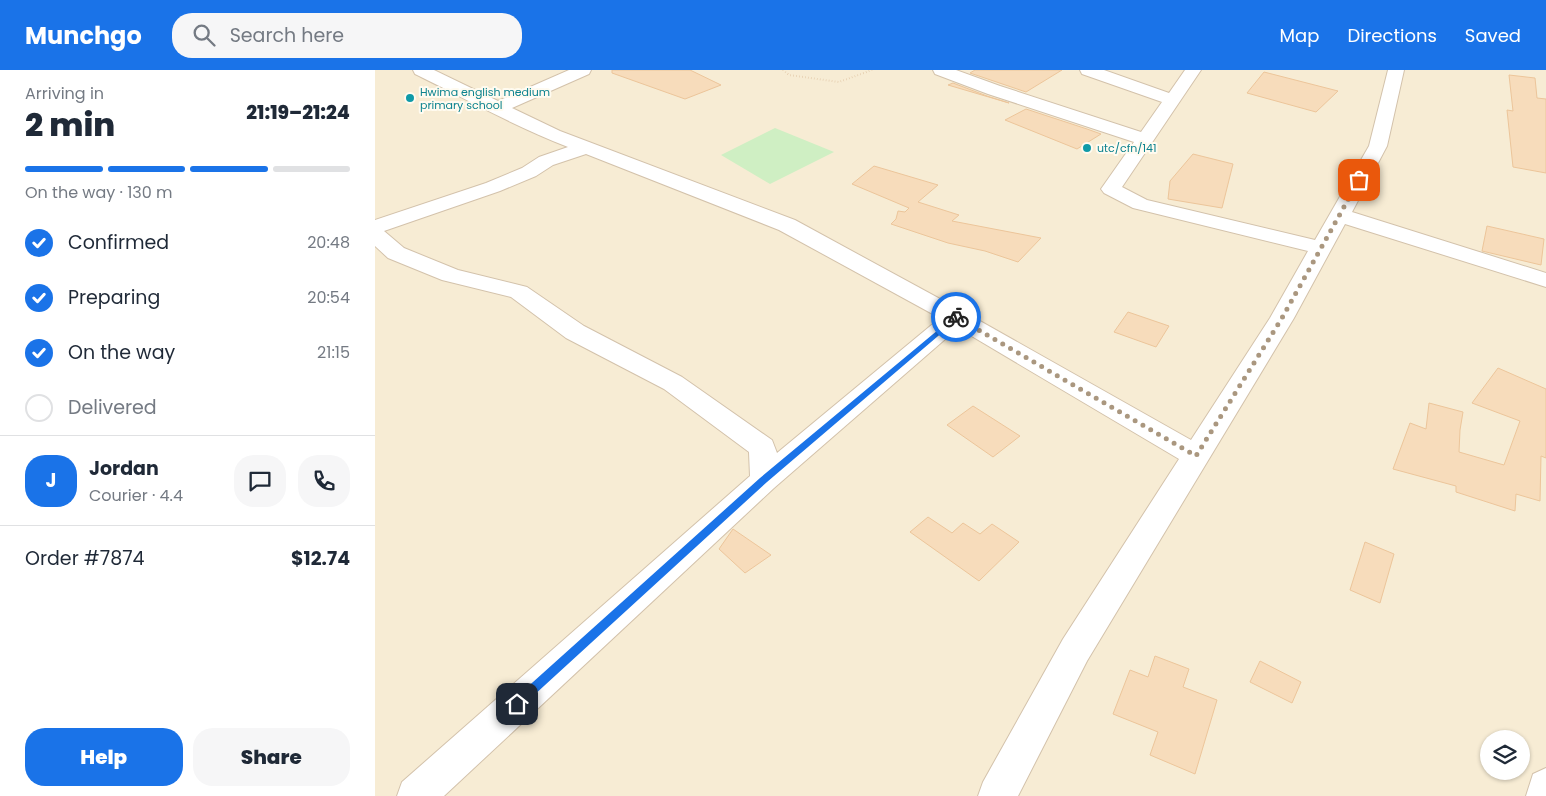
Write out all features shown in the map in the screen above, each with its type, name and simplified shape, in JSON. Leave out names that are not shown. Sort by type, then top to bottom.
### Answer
[{"type":"street","points":[[421,70],[553,135],[787,225],[957,317],[1196,456]]},
{"type":"street","points":[[497,108],[583,70]]},
{"type":"street","points":[[941,70],[994,90],[1146,140]]},
{"type":"street","points":[[1088,70],[1172,100]]},
{"type":"street","points":[[1193,70],[1111,189],[1140,204],[1321,248]]},
{"type":"street","points":[[997,796],[1075,650],[1282,318],[1379,146],[1396,70]]},
{"type":"street","points":[[586,148],[547,162],[529,172],[493,187],[376,227],[396,253],[450,275],[519,292],[575,332],[673,383],[762,447],[765,464],[763,480]]},
{"type":"street","points":[[1340,215],[1546,280]]},
{"type":"street","points":[[416,796],[763,480],[957,317]]},
{"type":"street","points":[[1545,796],[1546,787]]},
{"type":"path","points":[[783,70],[789,75],[839,82],[872,70]]},
{"type":"shaded area","points":[[375,70],[1546,70],[1546,796],[375,796]]},
{"type":"green space","points":[[775,128],[834,152],[770,184],[721,155]]},
{"type":"building","points":[[612,70],[690,70],[721,85],[685,99],[612,73]]},
{"type":"building","points":[[975,70],[1062,70],[1026,92],[970,73]]},
{"type":"building","points":[[1264,72],[1338,91],[1316,112],[1247,93]]},
{"type":"building","points":[[1509,75],[1535,78],[1537,98],[1546,99],[1546,173],[1513,167],[1507,110],[1513,111]]},
{"type":"building","points":[[953,83],[987,96],[1009,103],[948,85]]},
{"type":"building","points":[[1026,109],[1101,134],[1077,149],[1005,120]]},
{"type":"building","points":[[1193,154],[1233,164],[1222,208],[1168,199],[1170,181]]},
{"type":"building","points":[[874,166],[938,185],[918,202],[959,215],[952,221],[1041,238],[1018,262],[985,251],[948,243],[891,224],[896,219],[898,211],[905,212],[909,208],[852,184]]},
{"type":"building","points":[[1487,226],[1544,239],[1541,265],[1482,251]]},
{"type":"building","points":[[1128,312],[1169,326],[1156,347],[1114,332]]},
{"type":"building","points":[[1498,368],[1546,389],[1546,458],[1541,456],[1540,501],[1516,494],[1515,511],[1456,492],[1456,486],[1393,469],[1410,423],[1426,429],[1429,403],[1463,412],[1459,452],[1504,465],[1520,421],[1472,403]]},
{"type":"building","points":[[973,406],[1020,436],[993,457],[947,425]]},
{"type":"building","points":[[928,517],[952,533],[963,523],[980,534],[992,524],[1019,542],[979,581],[910,532]]},
{"type":"building","points":[[733,529],[771,555],[745,573],[719,549]]},
{"type":"building","points":[[1365,542],[1394,554],[1380,603],[1350,590]]},
{"type":"building","points":[[1155,656],[1189,669],[1183,687],[1217,700],[1195,774],[1150,755],[1158,732],[1113,714],[1130,670],[1148,677]]},
{"type":"building","points":[[1260,661],[1301,682],[1292,703],[1250,682]]},
{"type":"way so far","points":[[956,317],[1196,456],[1282,318],[1359,180]]},
{"type":"place","name":"Hwima english medium primary school","points":[[410,98]]},
{"type":"place","name":"utc/cfn/141","points":[[1087,148]]},
{"type":"route","points":[[517,704],[763,480],[956,317]]}]
